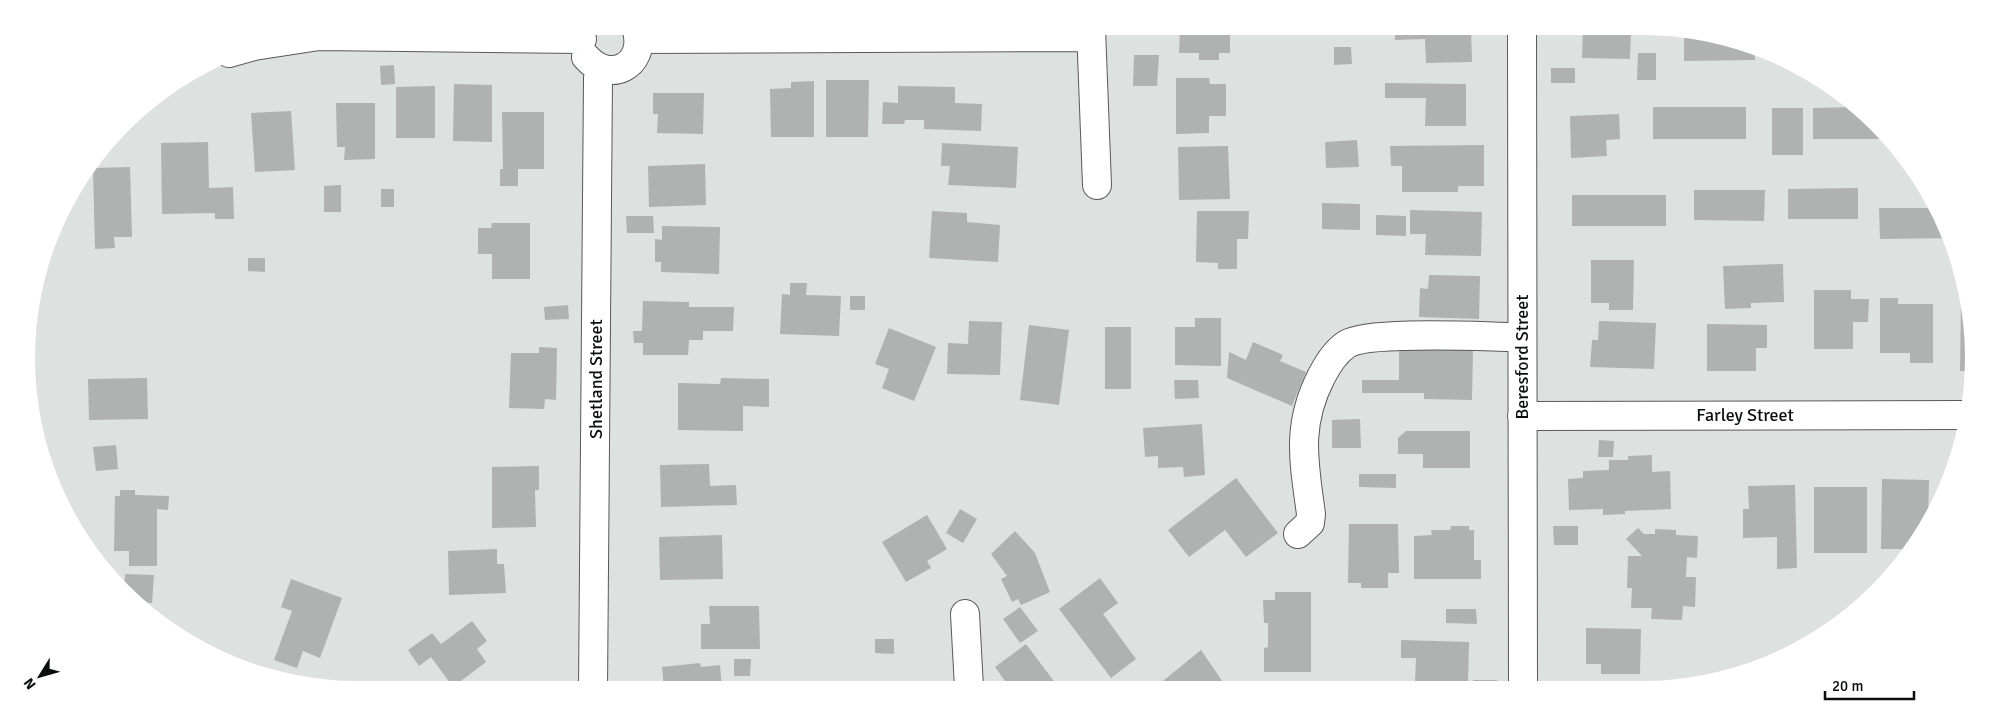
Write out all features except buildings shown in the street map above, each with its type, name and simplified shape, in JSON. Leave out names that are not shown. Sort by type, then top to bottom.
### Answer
[{"type":"street","points":[[339,36],[583,35],[586,57],[592,64],[610,71],[628,65],[639,48],[638,35]]},
{"type":"street","points":[[1091,35],[1097,185]]},
{"type":"street","name":"Beresford Street","points":[[1522,35],[1523,681]]},
{"type":"street","name":"Shetland Street","points":[[593,681],[598,87],[601,68]]},
{"type":"street","points":[[1298,534],[1310,523],[1311,514],[1303,460],[1304,425],[1314,390],[1328,363],[1338,352],[1357,340],[1390,337],[1522,337]]},
{"type":"street","name":"Farley Street","points":[[1522,416],[1960,415]]},
{"type":"street","points":[[965,614],[969,681]]}]
